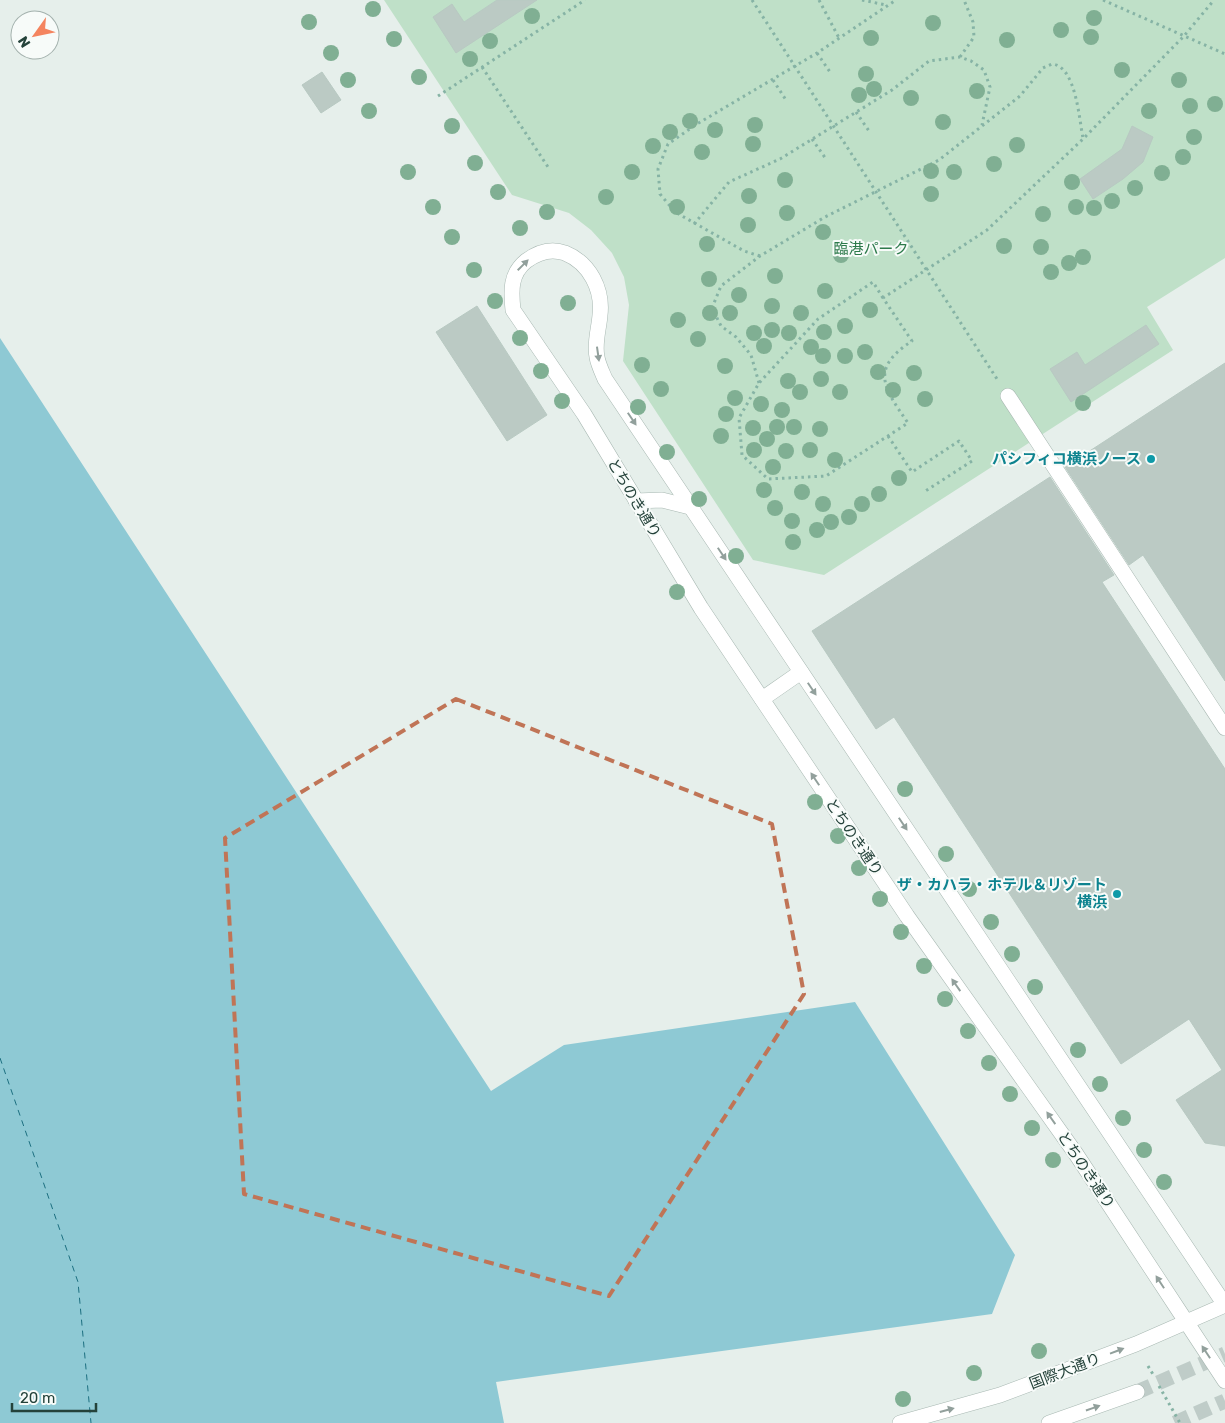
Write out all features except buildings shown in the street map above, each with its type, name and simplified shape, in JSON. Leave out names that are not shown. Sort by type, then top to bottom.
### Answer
[{"type":"street","name":"とちのき通り","points":[[690,507],[604,379],[597,356],[600,313],[599,294],[593,277],[574,258],[556,251],[546,251],[535,255],[522,265],[513,279],[511,292],[514,310],[584,414],[701,608],[907,916],[1076,1154],[1225,1381]]},
{"type":"street","points":[[1008,396],[1225,728]]},
{"type":"street","points":[[636,501],[662,500],[690,507],[1225,1306]]},
{"type":"street","points":[[762,699],[801,672]]},
{"type":"street","name":"国際大通り","points":[[900,1423],[1000,1395],[1187,1323],[1225,1306]]},
{"type":"street","points":[[1049,1423],[1137,1392]]},
{"type":"path","points":[[438,96],[586,0]]},
{"type":"path","points":[[752,0],[928,269],[1008,396]]},
{"type":"path","points":[[819,0],[839,38]]},
{"type":"path","points":[[862,0],[887,5]]},
{"type":"path","points":[[760,256],[744,251],[694,224],[675,212],[660,194],[658,169],[668,144],[817,53],[896,0]]},
{"type":"path","points":[[960,57],[974,37],[970,11],[964,0]]},
{"type":"path","points":[[1103,0],[1225,54]]},
{"type":"path","points":[[883,298],[987,230],[1083,139],[1184,36],[1214,0]]},
{"type":"path","points":[[817,53],[830,72]]},
{"type":"path","points":[[694,224],[729,182],[780,159],[892,90],[929,61],[960,57],[972,61],[984,70],[990,87],[982,125]]},
{"type":"path","points":[[760,383],[750,354],[736,337],[721,326],[712,308],[721,286],[760,256],[825,217],[939,160],[1020,96],[1043,68],[1052,64],[1056,64],[1064,69],[1072,85],[1083,139]]},
{"type":"path","points":[[482,67],[548,167]]},
{"type":"path","points":[[773,80],[786,100]]},
{"type":"path","points":[[856,112],[869,132]]},
{"type":"path","points":[[812,139],[826,160]]},
{"type":"path","points":[[873,282],[883,298],[912,341],[898,350],[884,369],[885,386],[908,423],[826,476],[768,479],[742,455],[740,418],[760,383],[818,319],[873,282]]},
{"type":"path","points":[[888,436],[912,472],[959,441],[972,461],[924,492]]},
{"type":"path","points":[[1148,1366],[1180,1423]]},
{"type":"highlighted area","points":[[456,699],[772,824],[804,994],[609,1296],[244,1194],[225,838]]},
{"type":"green space","name":"臨港パーク","points":[[384,0],[1225,0],[1225,258],[1147,307],[1173,350],[824,575],[753,560],[623,361],[629,305],[624,277],[612,253],[591,230],[569,213],[512,195]]},
{"type":"water","points":[[0,338],[491,1091],[564,1045],[855,1002],[1015,1255],[992,1314],[496,1382],[504,1423],[0,1423]]},
{"type":"ferry route","points":[[0,1058],[78,1282],[91,1423]]},
{"type":"tunnel","points":[[1137,1392],[1225,1354]]},
{"type":"tunnel","points":[[1175,1423],[1225,1401]]},
{"type":"place","name":"パシフィコ横浜ノース","points":[[1151,459]]},
{"type":"place","name":"ザ・カハラ・ホテル＆リゾート 横浜","points":[[1117,894]]}]
